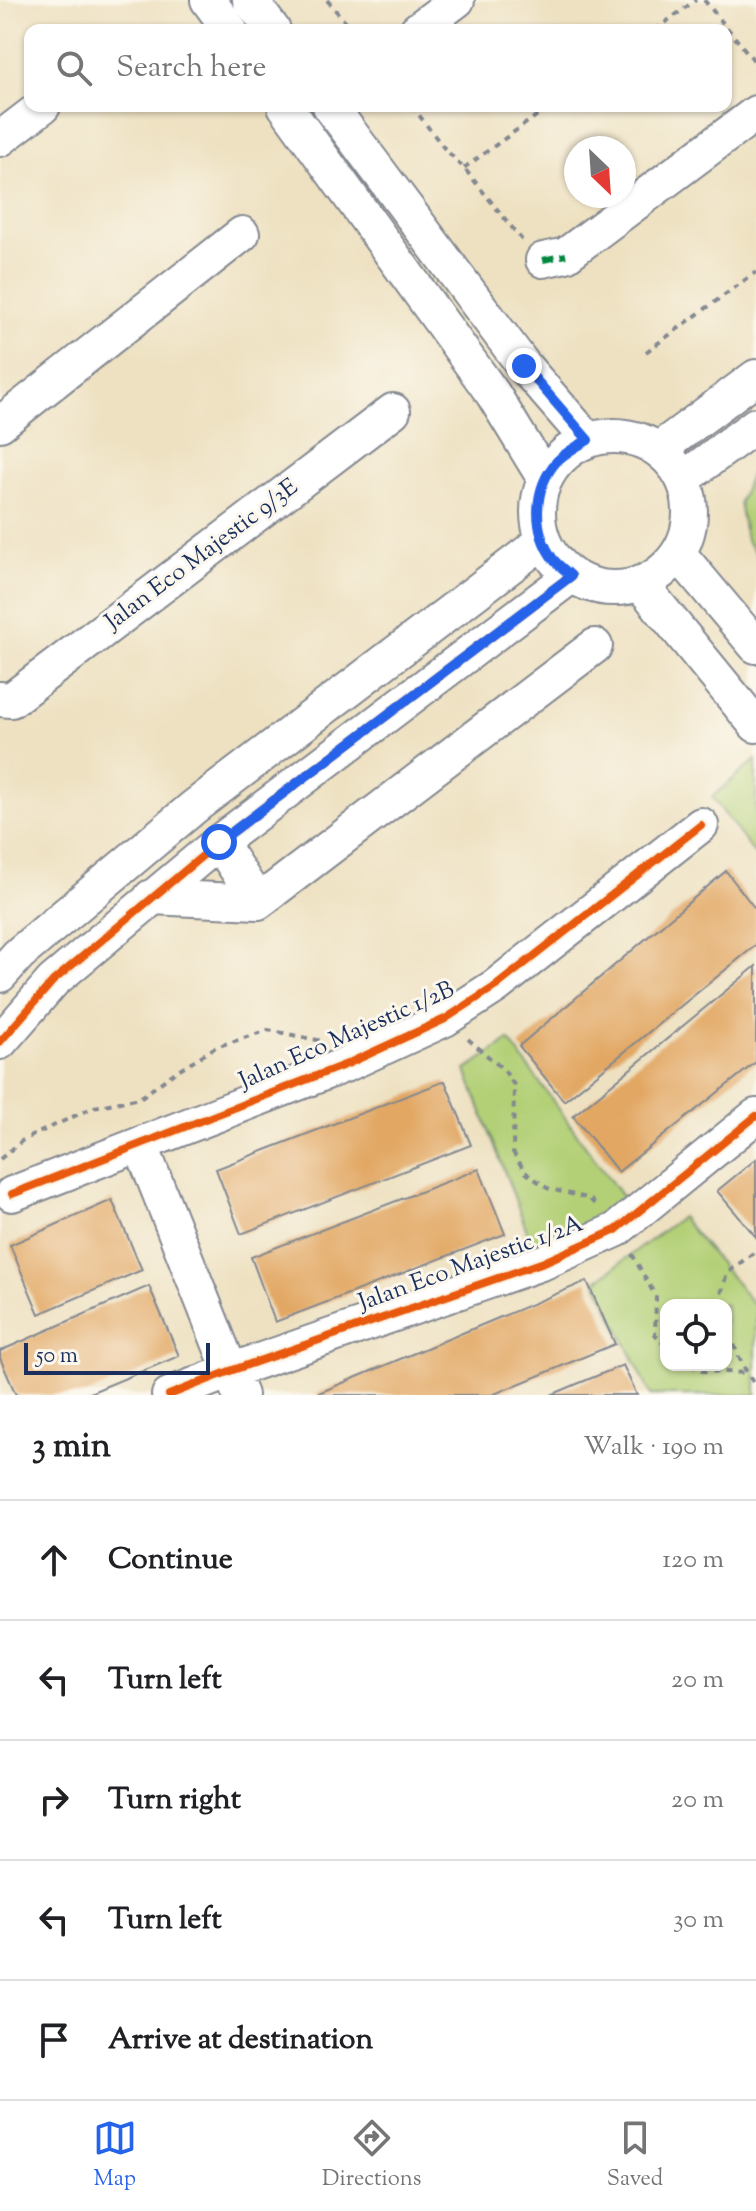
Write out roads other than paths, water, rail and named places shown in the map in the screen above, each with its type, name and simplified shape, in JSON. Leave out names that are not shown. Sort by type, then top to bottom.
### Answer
[{"type":"street","points":[[208,0],[226,24]]},
{"type":"street","points":[[250,0],[268,24]]},
{"type":"street","points":[[425,24],[457,0]]},
{"type":"street","points":[[0,139],[35,112]]},
{"type":"street","points":[[289,112],[493,394],[545,479]]},
{"type":"street","points":[[334,112],[524,366],[588,440]]},
{"type":"street","points":[[554,258],[756,113]]},
{"type":"street","points":[[0,424],[242,234]]},
{"type":"street","points":[[658,450],[756,377]]},
{"type":"street","name":"Jalan Eco Majestic 9/3E","points":[[6,699],[393,411]]},
{"type":"street","points":[[683,479],[756,425]]},
{"type":"street","points":[[612,436],[636,439],[658,450],[683,479],[690,504],[688,530],[678,553],[662,571],[640,583],[617,588],[593,586],[571,576],[554,560],[543,541],[538,520],[539,499],[545,479],[571,449],[588,440],[612,436]]},
{"type":"street","points":[[0,975],[19,954],[194,807],[543,541]]},
{"type":"street","points":[[678,553],[756,646]]},
{"type":"street","points":[[0,1042],[53,981],[151,897],[219,842],[571,576]]},
{"type":"street","points":[[640,583],[756,725]]},
{"type":"street","points":[[151,897],[258,902],[595,646]]},
{"type":"street","name":"Jalan Eco Majestic 1/2B","points":[[12,1194],[347,1064],[445,1019],[496,986],[701,825]]},
{"type":"street","points":[[219,842],[258,902]]},
{"type":"street","name":"Jalan Eco Majestic 1/2A","points":[[169,1395],[235,1383],[544,1262],[616,1230],[756,1116]]},
{"type":"street","points":[[141,1146],[235,1383]]}]
